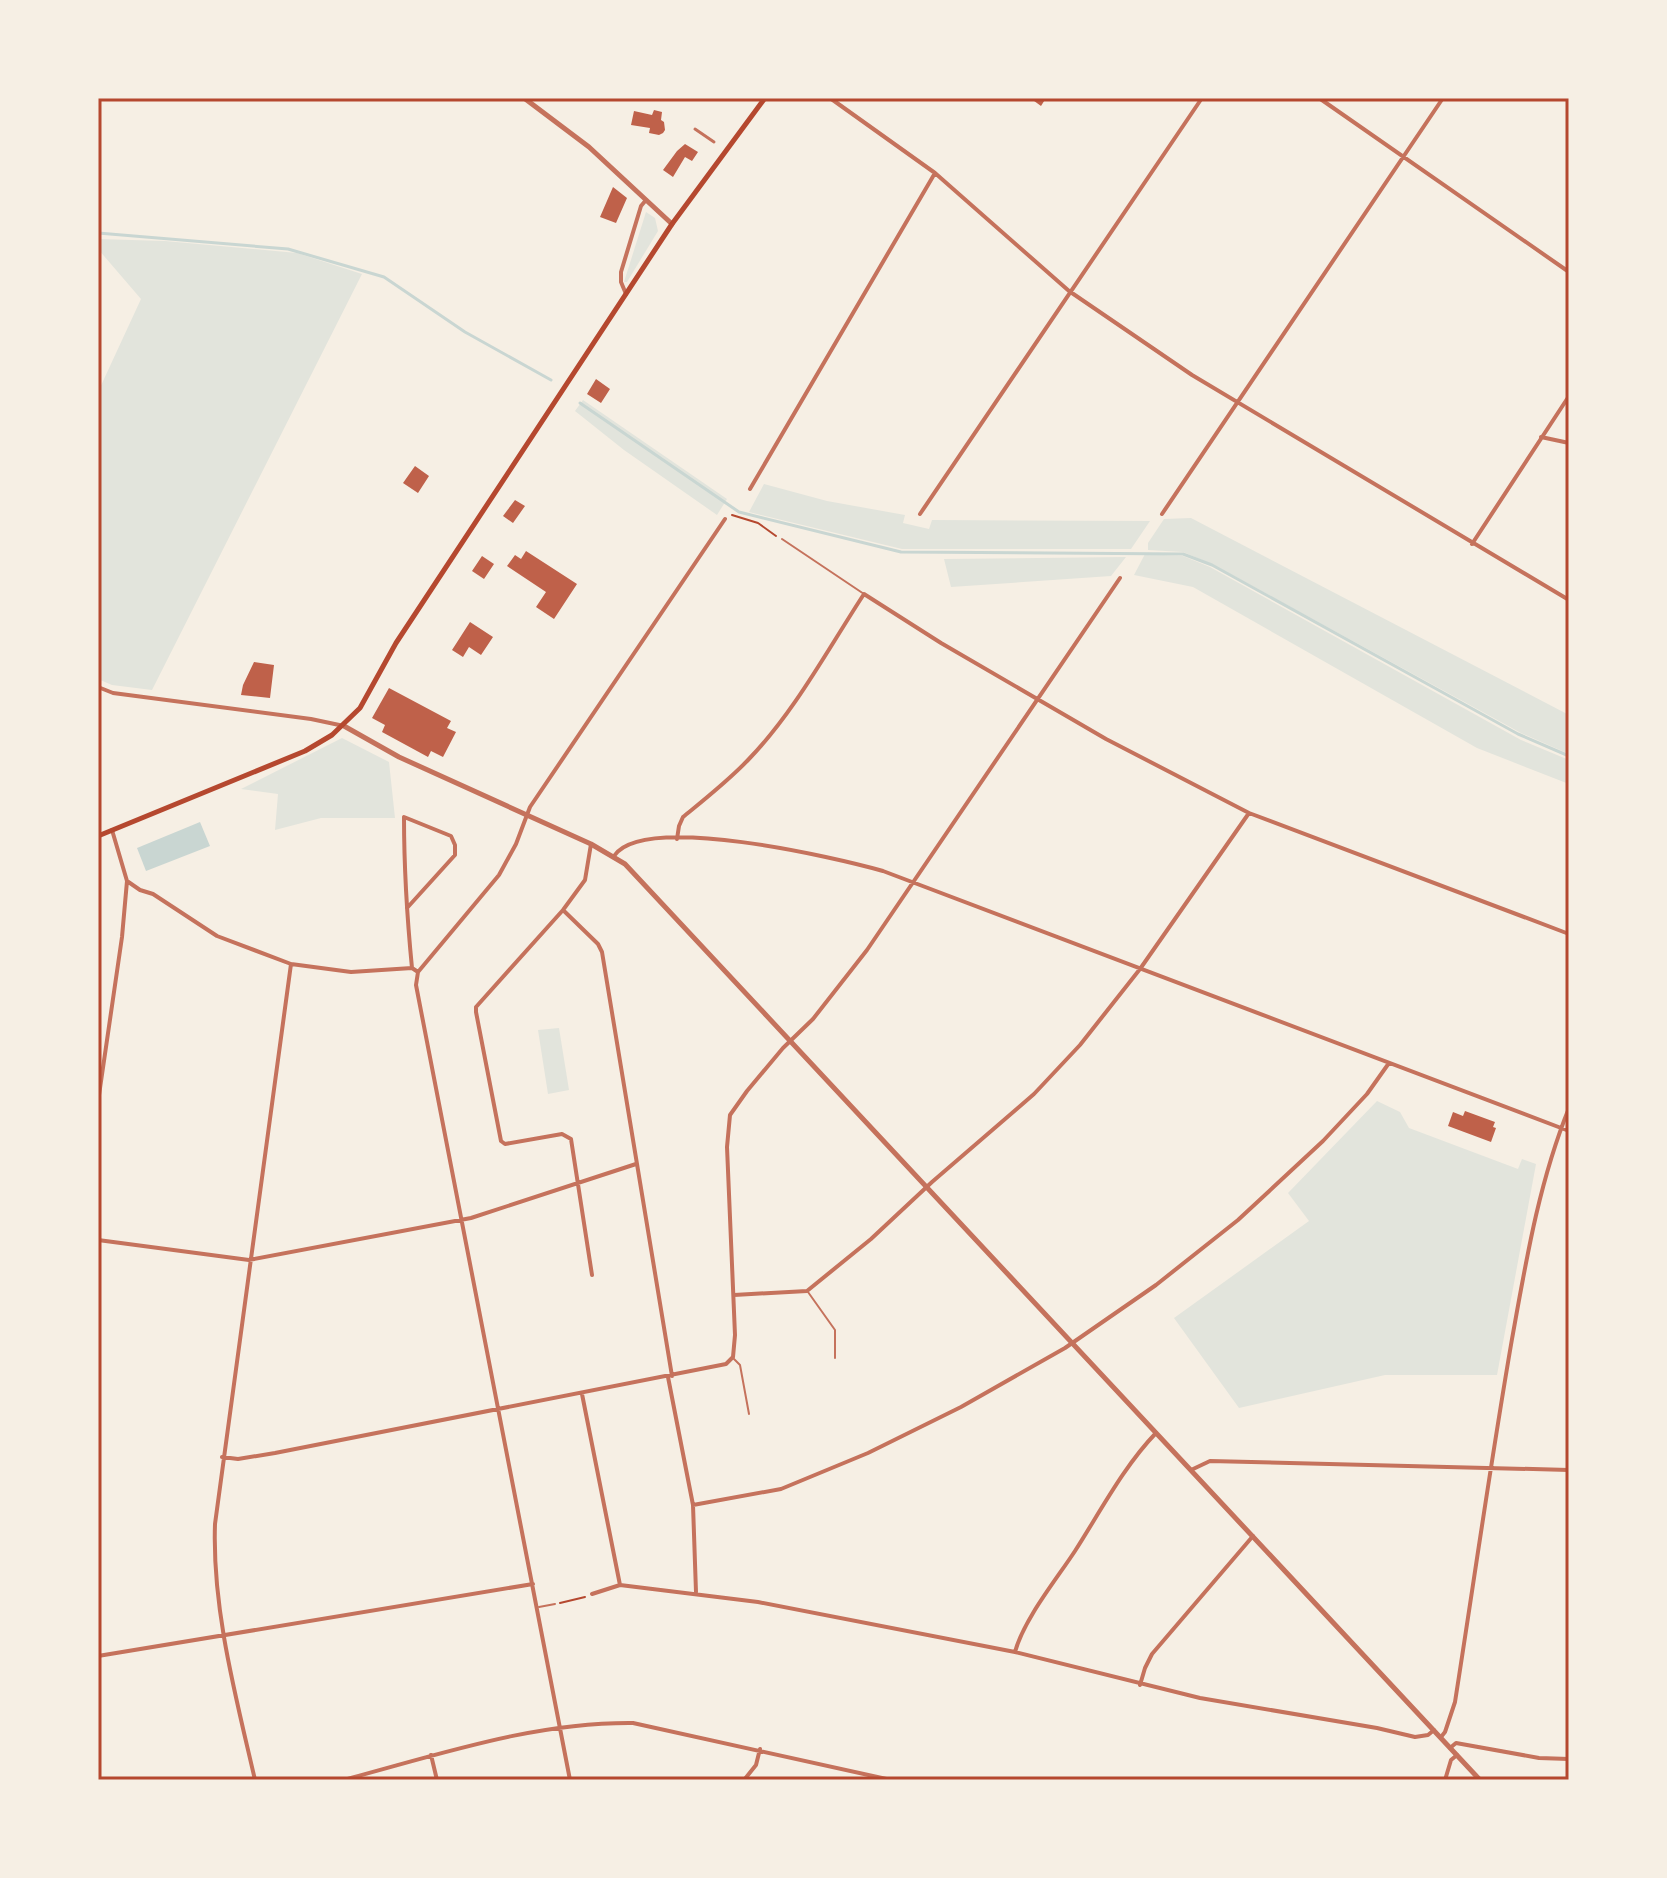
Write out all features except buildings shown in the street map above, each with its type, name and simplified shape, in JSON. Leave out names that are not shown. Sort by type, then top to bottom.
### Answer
[{"type":"main road","points":[[98,836],[305,751],[344,726],[360,708],[396,643],[672,224],[765,98]]},
{"type":"street","points":[[524,98],[584,143],[672,224]]},
{"type":"street","points":[[830,98],[935,173],[1069,291],[1192,375],[1569,600]]},
{"type":"street","points":[[920,514],[1202,98]]},
{"type":"street","points":[[1319,98],[1569,272]]},
{"type":"street","points":[[1162,514],[1443,98]]},
{"type":"street","points":[[695,129],[714,142]]},
{"type":"street","points":[[750,489],[935,173]]},
{"type":"street","points":[[626,294],[621,272],[641,206],[646,200]]},
{"type":"street","points":[[1472,544],[1569,396]]},
{"type":"street","points":[[1541,437],[1569,443]]},
{"type":"street","points":[[570,1780],[416,985],[418,972],[499,875],[516,844],[526,815],[725,519]]},
{"type":"street","points":[[222,1457],[238,1459],[275,1453],[726,1364],[733,1357],[735,1335],[728,1125],[735,1106],[852,969],[1120,578]]},
{"type":"street","points":[[677,839],[683,817],[746,763],[769,736],[864,594],[1037,700],[1249,813],[1569,934]]},
{"type":"street","points":[[98,687],[113,693],[344,726],[399,757],[591,844],[625,864],[1480,1780]]},
{"type":"street","points":[[734,1295],[807,1291],[871,1239],[1034,1094],[1080,1045],[1140,969],[1249,813]]},
{"type":"street","points":[[407,908],[455,855],[455,845],[451,836],[404,817],[404,876],[412,968]]},
{"type":"street","points":[[98,1102],[127,881],[112,830]]},
{"type":"street","points":[[614,856],[621,847],[630,843],[677,839],[741,842],[795,850],[883,871],[1569,1131]]},
{"type":"street","points":[[591,844],[585,880],[563,910],[476,1007],[476,1012],[501,1141],[505,1144],[568,1135],[574,1151],[592,1275]]},
{"type":"street","points":[[127,881],[153,894],[217,936],[291,964],[351,972],[412,968],[418,972]]},
{"type":"street","points":[[563,910],[598,944],[602,952],[693,1505],[696,1593]]},
{"type":"street","points":[[255,1780],[239,1711],[218,1590],[214,1541],[222,1457],[291,964]]},
{"type":"street","points":[[693,1505],[781,1489],[917,1430],[1072,1343],[1193,1257],[1261,1200],[1351,1111],[1389,1063]]},
{"type":"street","points":[[1441,1737],[1455,1702],[1489,1467],[1530,1237],[1569,1108]]},
{"type":"street","points":[[98,1240],[249,1260],[462,1220],[636,1164]]},
{"type":"street","points":[[582,1394],[620,1585]]},
{"type":"street","points":[[1015,1652],[1018,1639],[1124,1475],[1156,1433]]},
{"type":"street","points":[[1191,1470],[1210,1461],[1569,1470]]},
{"type":"street","points":[[1140,1685],[1152,1654],[1253,1536]]},
{"type":"street","points":[[98,1656],[533,1584]]},
{"type":"street","points":[[592,1594],[620,1585],[758,1602],[1015,1652],[1140,1685],[1415,1737],[1428,1735],[1434,1730]]},
{"type":"street","points":[[343,1780],[431,1755],[560,1727],[633,1723],[891,1780]]},
{"type":"street","points":[[1450,1748],[1456,1743],[1543,1759],[1569,1759]]},
{"type":"street","points":[[744,1780],[756,1765],[760,1749]]},
{"type":"street","points":[[431,1755],[437,1780]]},
{"type":"street","points":[[1445,1780],[1451,1760],[1457,1755]]},
{"type":"lane","points":[[782,539],[864,594]]},
{"type":"lane","points":[[807,1291],[835,1330],[835,1358]]},
{"type":"lane","points":[[733,1357],[740,1365],[749,1414]]},
{"type":"lane","points":[[537,1607],[555,1604]]},
{"type":"path","points":[[731,514],[758,523],[782,539]]},
{"type":"path","points":[[555,1604],[592,1594]]},
{"type":"shaded area","points":[[646,212],[655,218],[658,231],[627,282],[624,282]]},
{"type":"shaded area","points":[[98,239],[165,241],[297,253],[362,274],[152,690],[112,685],[98,679],[98,392],[141,299],[98,249]]},
{"type":"shaded area","points":[[583,400],[727,499],[717,515],[624,450],[575,411]]},
{"type":"shaded area","points":[[764,484],[827,501],[905,515],[903,523],[929,529],[932,520],[1150,521],[1131,549],[902,549],[749,512]]},
{"type":"shaded area","points":[[1191,518],[1569,715],[1569,754],[1521,733],[1212,564],[1183,552],[1148,550],[1148,543],[1164,519]]},
{"type":"shaded area","points":[[1145,554],[1183,556],[1210,567],[1521,740],[1569,760],[1569,784],[1477,748],[1193,587],[1134,575]]},
{"type":"shaded area","points":[[1126,557],[1111,576],[951,587],[944,559]]},
{"type":"shaded area","points":[[342,738],[389,762],[395,818],[321,818],[275,830],[278,794],[241,789]]},
{"type":"shaded area","points":[[200,822],[210,846],[146,871],[137,848]]},
{"type":"shaded area","points":[[559,1028],[569,1090],[548,1094],[538,1030]]},
{"type":"shaded area","points":[[1377,1101],[1400,1112],[1409,1128],[1518,1169],[1522,1159],[1536,1164],[1497,1375],[1385,1375],[1239,1408],[1174,1318],[1309,1221],[1288,1193]]},
{"type":"waterway","points":[[98,233],[288,249],[384,277],[465,332],[551,380]]},
{"type":"waterway","points":[[580,403],[739,512],[901,552],[1183,554],[1212,565],[1518,734],[1569,756]]}]
